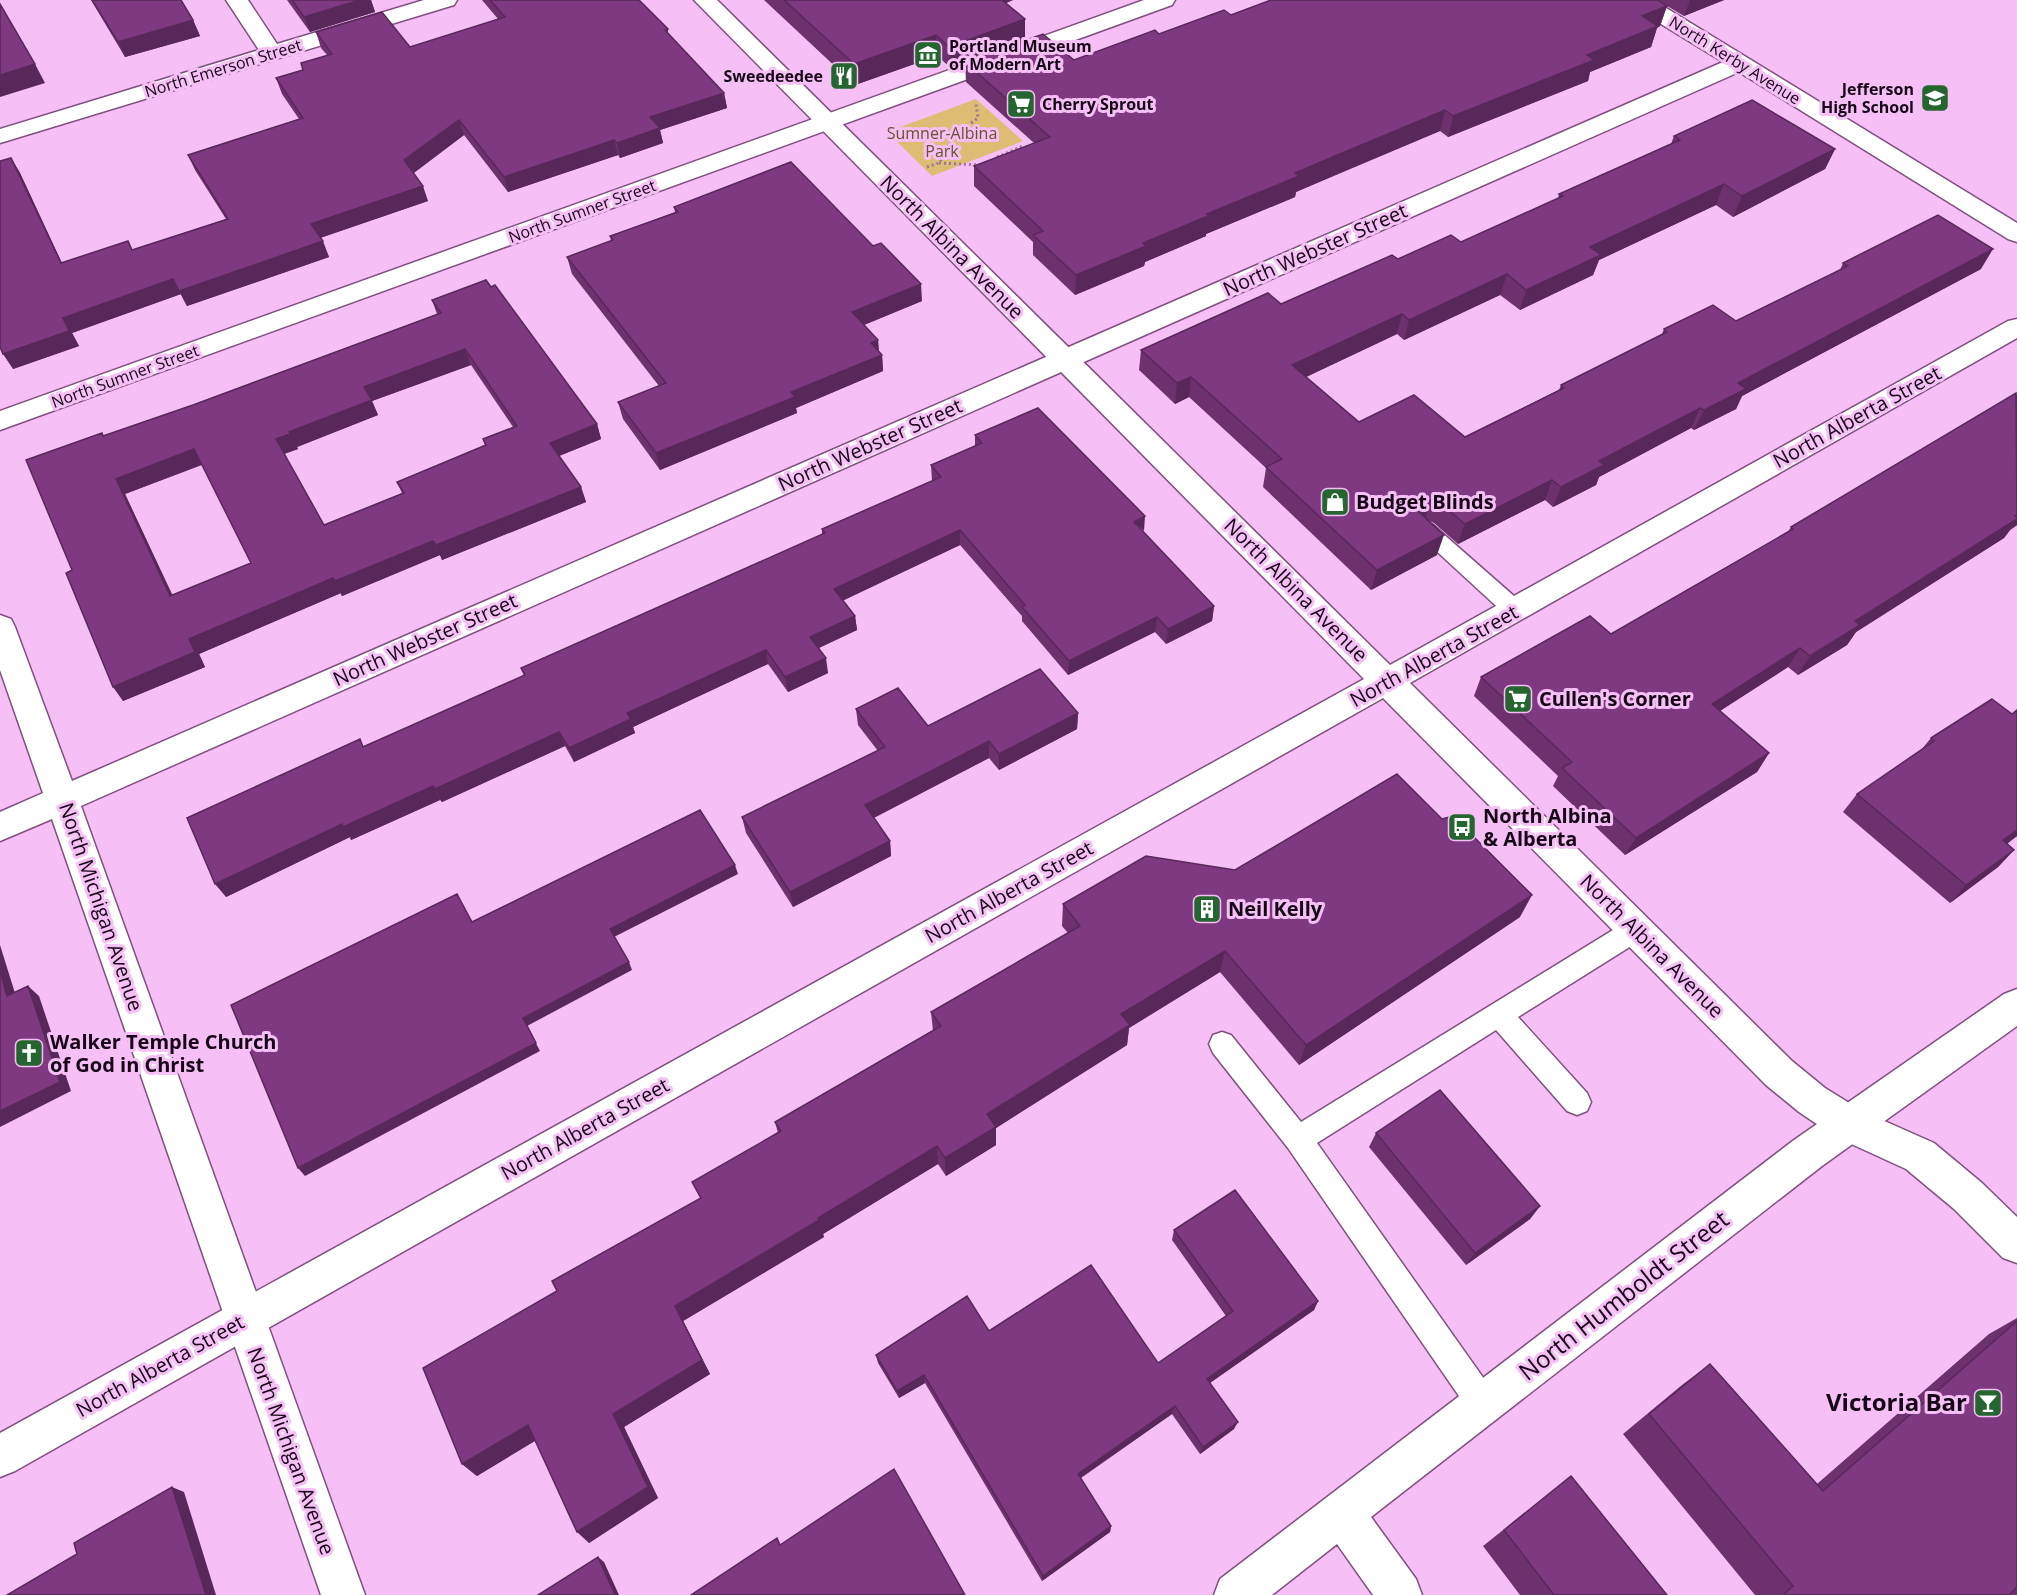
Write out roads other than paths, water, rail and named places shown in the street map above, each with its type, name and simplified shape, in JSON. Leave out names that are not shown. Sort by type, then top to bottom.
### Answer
[{"type":"street","points":[[237,0],[273,53]]},
{"type":"street","name":"North Emerson Street","points":[[0,136],[446,0]]},
{"type":"street","name":"North Albina Avenue","points":[[705,0],[1779,1073],[1812,1100],[1849,1124],[1920,1156],[1960,1189],[2017,1244]]},
{"type":"street","name":"North Sumner Street","points":[[0,421],[1164,0]]},
{"type":"street","name":"North Kerby Avenue","points":[[1638,0],[2017,234]]},
{"type":"street","name":"North Webster Street","points":[[0,827],[1740,63]]},
{"type":"street","name":"North Alberta Street","points":[[0,1456],[2017,327]]},
{"type":"street","name":"North Michigan Avenue","points":[[0,627],[63,800],[243,1319],[343,1595]]},
{"type":"street","name":"North Humboldt Street","points":[[1236,1595],[1849,1124],[2017,1005]]},
{"type":"street","points":[[1342,1513],[1400,1595]]},
{"type":"lane","points":[[1426,530],[1515,610]]},
{"type":"lane","points":[[1298,1139],[1635,930]]},
{"type":"lane","points":[[1499,1015],[1577,1102]]},
{"type":"lane","points":[[1222,1044],[1298,1139],[1483,1404]]},
{"type":"place","name":"Portland Museum of Modern Art","points":[[928,55]]},
{"type":"place","name":"Sweedeedee","points":[[844,76]]},
{"type":"place","name":"Jefferson High School","points":[[1935,98]]},
{"type":"place","name":"Cherry Sprout","points":[[1021,104]]},
{"type":"place","name":"Budget Blinds","points":[[1335,502]]},
{"type":"place","name":"Cullen's Corner","points":[[1518,699]]},
{"type":"place","name":"North Albina & Alberta","points":[[1462,827]]},
{"type":"place","name":"Neil Kelly","points":[[1207,909]]},
{"type":"place","name":"Walker Temple Church of God in Christ","points":[[29,1053]]},
{"type":"place","name":"Victoria Bar","points":[[1988,1403]]},
{"type":"park label","name":"Sumner-Albina Park","points":[[942,142]]}]
